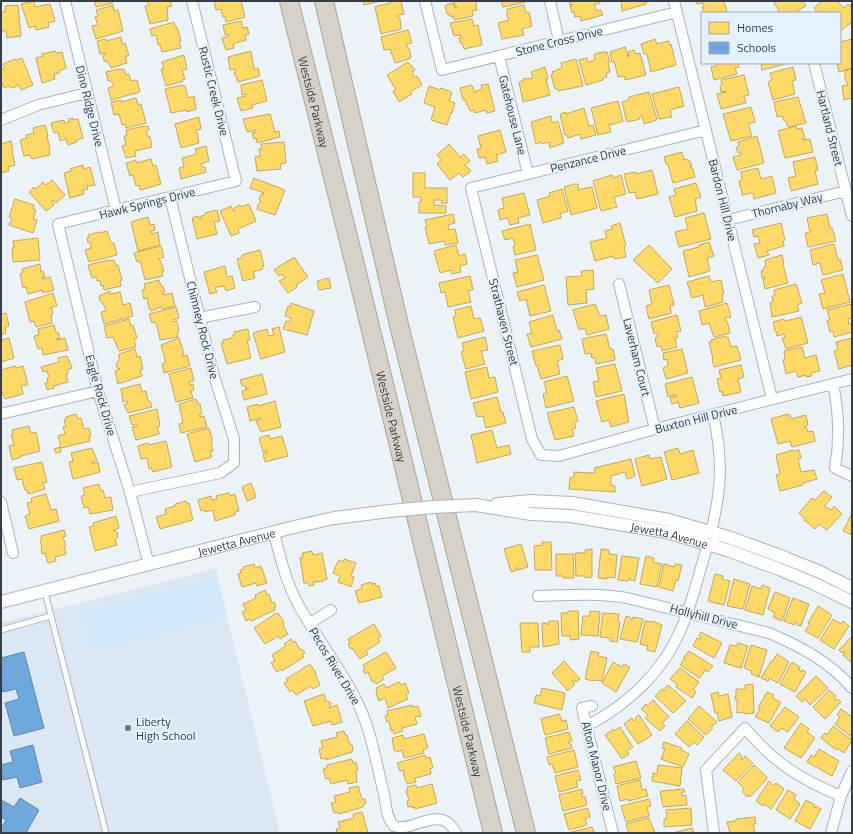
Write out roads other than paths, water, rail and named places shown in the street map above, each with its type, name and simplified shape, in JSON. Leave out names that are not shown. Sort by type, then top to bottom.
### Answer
[{"type":"highway","name":"Westside Parkway","points":[[289,1],[361,289],[493,833]]},
{"type":"highway","points":[[324,1],[399,325],[526,833]]},
{"type":"street","name":"Dino Ridge Drive","points":[[65,1],[116,210]]},
{"type":"street","name":"Rustic Creek Drive","points":[[192,1],[236,181]]},
{"type":"street","name":"Stone Cross Drive","points":[[425,1],[442,70],[677,12]]},
{"type":"street","points":[[550,1],[559,41]]},
{"type":"street","name":"Bardon Hill Drive","points":[[674,1],[772,399]]},
{"type":"street","name":"Gatehouse Lane","points":[[499,56],[528,174]]},
{"type":"street","name":"Hartland Street","points":[[814,64],[852,216]]},
{"type":"street","points":[[1,120],[38,105],[87,93]]},
{"type":"street","name":"Penzance Drive","points":[[471,188],[706,130]]},
{"type":"street","name":"Hawk Springs Drive","points":[[58,224],[236,181]]},
{"type":"street","name":"Strathaven Street","points":[[471,188],[532,439],[541,455]]},
{"type":"street","name":"Thornaby Way","points":[[728,220],[846,191]]},
{"type":"street","name":"Chimney Rock Drive","points":[[130,492],[220,473],[234,462],[234,439],[214,376],[170,197]]},
{"type":"street","name":"Eagle Rock Drive","points":[[58,224],[98,390],[130,492],[149,564]]},
{"type":"street","name":"Laverham Court","points":[[619,284],[655,429]]},
{"type":"street","points":[[199,318],[254,307]]},
{"type":"street","name":"Buxton Hill Drive","points":[[541,455],[559,456],[655,429],[852,379]]},
{"type":"street","points":[[832,384],[838,421],[838,440],[835,468],[852,476]]},
{"type":"street","points":[[1,414],[98,390]]},
{"type":"street","points":[[613,522],[632,520],[699,534],[711,532],[719,496],[721,476],[720,456],[713,414]]},
{"type":"street","name":"Jewetta Avenue","points":[[1,602],[334,518],[433,507],[531,501],[572,503],[669,520],[731,538],[803,565],[852,588]]},
{"type":"street","points":[[1,502],[13,553]]},
{"type":"street","name":"Jewetta Avenue","points":[[476,505],[531,514],[571,516],[666,532],[708,544],[779,569],[852,602]]},
{"type":"street","name":"Pecos River Drive","points":[[274,533],[283,568],[290,587],[310,623],[351,689],[359,706],[370,738],[389,817],[394,826],[406,830],[436,821],[448,824],[453,827],[456,833]]},
{"type":"street","points":[[587,726],[619,707],[635,694],[649,679],[671,649],[688,612],[708,544],[719,542],[780,563],[803,565]]},
{"type":"street","name":"Hollyhill Drive","points":[[538,596],[588,594],[609,595],[688,612],[754,629],[788,641],[818,658],[834,670],[852,688]]},
{"type":"street","points":[[310,623],[331,610]]},
{"type":"street","name":"Alton Manor Drive","points":[[592,706],[582,708],[613,833]]},
{"type":"street","points":[[714,833],[706,770],[745,728],[773,758],[789,770],[822,788],[841,796]]},
{"type":"street","points":[[831,833],[841,796],[852,771]]},
{"type":"lane","points":[[45,591],[106,833]]},
{"type":"lane","points":[[1,630],[51,616]]},
{"type":"place","name":"Liberty High School","points":[[128,728]]}]
